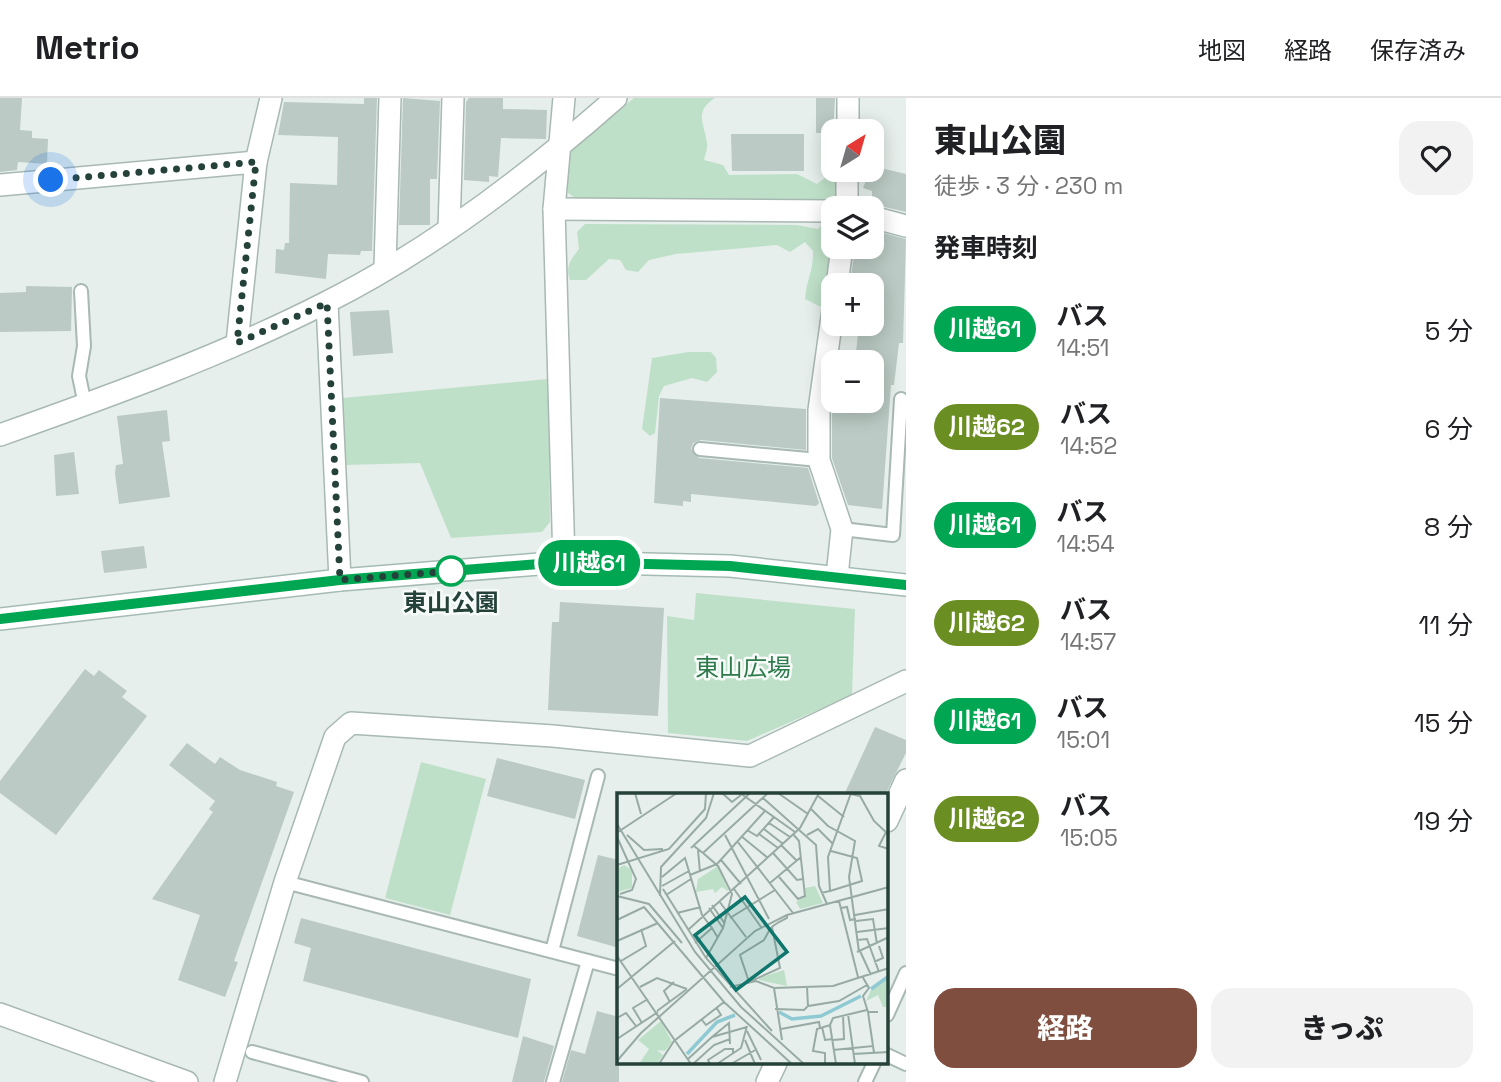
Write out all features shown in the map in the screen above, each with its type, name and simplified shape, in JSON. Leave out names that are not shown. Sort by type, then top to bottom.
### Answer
[{"type":"street","points":[[237,343],[256,162],[271,98]]},
{"type":"street","points":[[385,267],[390,98]]},
{"type":"street","points":[[449,229],[453,98]]},
{"type":"street","points":[[564,562],[554,209],[565,98]]},
{"type":"street","points":[[0,435],[85,405],[327,303],[449,229],[562,145],[616,98]]},
{"type":"street","points":[[848,98],[848,119]]},
{"type":"street","points":[[0,185],[256,162]]},
{"type":"street","points":[[554,209],[821,211]]},
{"type":"street","points":[[884,220],[906,226]]},
{"type":"street","points":[[327,303],[340,580]]},
{"type":"street","points":[[829,336],[819,410],[818,460],[842,529],[837,576]]},
{"type":"street","points":[[0,619],[340,580],[564,562],[730,566],[906,585]]},
{"type":"street","points":[[225,1082],[285,883],[335,737],[351,723],[553,736],[750,756],[906,681]]},
{"type":"street","points":[[888,819],[906,780]]},
{"type":"street","points":[[0,1014],[187,1082]]},
{"type":"street","points":[[767,1082],[775,1065]]},
{"type":"lane","points":[[81,292],[84,346],[79,376],[85,405]]},
{"type":"lane","points":[[842,529],[893,535],[901,399]]},
{"type":"lane","points":[[700,449],[818,460]]},
{"type":"lane","points":[[552,951],[598,776]]},
{"type":"lane","points":[[285,883],[617,969]]},
{"type":"lane","points":[[553,1082],[588,961]]},
{"type":"lane","points":[[888,1013],[906,973]]},
{"type":"lane","points":[[251,1052],[362,1082]]},
{"type":"lane","points":[[888,1055],[906,1064]]},
{"type":"lane","points":[[865,1082],[873,1065]]},
{"type":"green space","points":[[634,98],[715,98],[702,113],[707,145],[704,160],[723,165],[729,175],[797,174],[817,184],[821,181],[843,182],[843,191],[835,196],[821,196],[821,199],[581,202],[568,193],[566,161],[578,144]]},
{"type":"green space","points":[[585,224],[797,225],[818,229],[821,226],[821,259],[831,259],[830,273],[821,273],[821,307],[805,299],[813,251],[805,242],[790,252],[777,245],[676,254],[649,260],[638,272],[626,270],[620,260],[609,259],[586,280],[570,280],[568,271],[579,249],[577,232]]},
{"type":"green space","points":[[688,352],[711,352],[716,358],[717,372],[707,382],[692,378],[664,386],[659,396],[655,433],[650,436],[642,429],[652,358]]},
{"type":"green space","name":"東山公園","points":[[548,379],[550,522],[542,532],[451,538],[420,463],[345,465],[343,398]]},
{"type":"green space","name":"東山広場","points":[[696,593],[855,609],[852,695],[747,741],[668,733],[667,616],[694,620]]},
{"type":"green space","points":[[421,762],[486,779],[450,915],[385,898]]},
{"type":"building","points":[[0,98],[22,98],[20,130],[32,131],[32,138],[48,139],[47,164],[18,162],[17,170],[0,172]]},
{"type":"building","points":[[364,98],[377,98],[372,251],[361,251],[360,255],[328,254],[326,279],[275,273],[276,249],[284,250],[285,243],[289,243],[290,183],[337,185],[338,137],[278,135],[284,102],[364,104]]},
{"type":"building","points":[[403,98],[440,101],[437,179],[430,179],[430,225],[399,225]]},
{"type":"building","points":[[469,98],[503,98],[503,109],[547,110],[546,139],[501,138],[498,177],[489,176],[489,182],[464,180],[466,102]]},
{"type":"building","points":[[816,98],[835,98],[834,119],[821,119],[821,133],[816,133]]},
{"type":"building","points":[[731,134],[804,134],[804,171],[732,171]]},
{"type":"building","points":[[884,169],[906,174],[906,212],[884,207],[884,196],[872,196],[872,191],[863,188],[865,182],[884,182]]},
{"type":"building","points":[[884,233],[906,239],[903,343],[899,343],[894,385],[891,385],[882,509],[848,505],[832,458],[832,413],[884,413],[884,350],[856,350],[858,336],[884,336],[884,273],[852,273],[853,259],[884,259]]},
{"type":"building","points":[[26,286],[72,287],[71,331],[0,332],[0,293],[26,292]]},
{"type":"building","points":[[389,310],[393,353],[353,356],[350,312]]},
{"type":"building","points":[[660,398],[806,409],[806,450],[701,440],[693,443],[691,449],[699,458],[808,468],[819,503],[816,506],[691,494],[691,502],[683,501],[683,506],[654,503]]},
{"type":"building","points":[[167,410],[170,441],[162,442],[170,497],[119,504],[115,473],[116,465],[123,464],[117,416]]},
{"type":"building","points":[[74,452],[79,494],[56,496],[54,455]]},
{"type":"building","points":[[144,546],[147,568],[104,573],[101,551]]},
{"type":"building","points":[[560,602],[664,608],[658,716],[548,710],[552,622],[559,622]]},
{"type":"building","points":[[85,669],[94,676],[99,670],[127,691],[122,697],[147,716],[56,835],[0,793],[0,781]]},
{"type":"building","points":[[875,727],[906,740],[906,753],[886,793],[845,793]]},
{"type":"building","points":[[187,743],[215,764],[220,757],[240,770],[277,782],[276,786],[294,792],[234,961],[238,962],[225,997],[178,980],[200,915],[152,899],[213,812],[209,809],[215,801],[169,765]]},
{"type":"building","points":[[497,758],[585,780],[575,819],[487,796]]},
{"type":"building","points":[[598,855],[617,860],[617,947],[577,936]]},
{"type":"building","points":[[301,918],[531,979],[518,1038],[303,981],[311,948],[294,943]]},
{"type":"building","points":[[597,1011],[617,1016],[619,1082],[562,1082],[571,1050],[585,1054]]},
{"type":"building","points":[[523,1036],[554,1046],[544,1082],[512,1082]]},
{"type":"bus line","name":"川越61","points":[[0,619],[340,580],[564,562],[730,566],[906,585]]},
{"type":"place","name":"東山公園","points":[[451,571]]},
{"type":"route","points":[[51,180],[256,162],[237,343],[327,303],[340,580],[451,571]]}]
